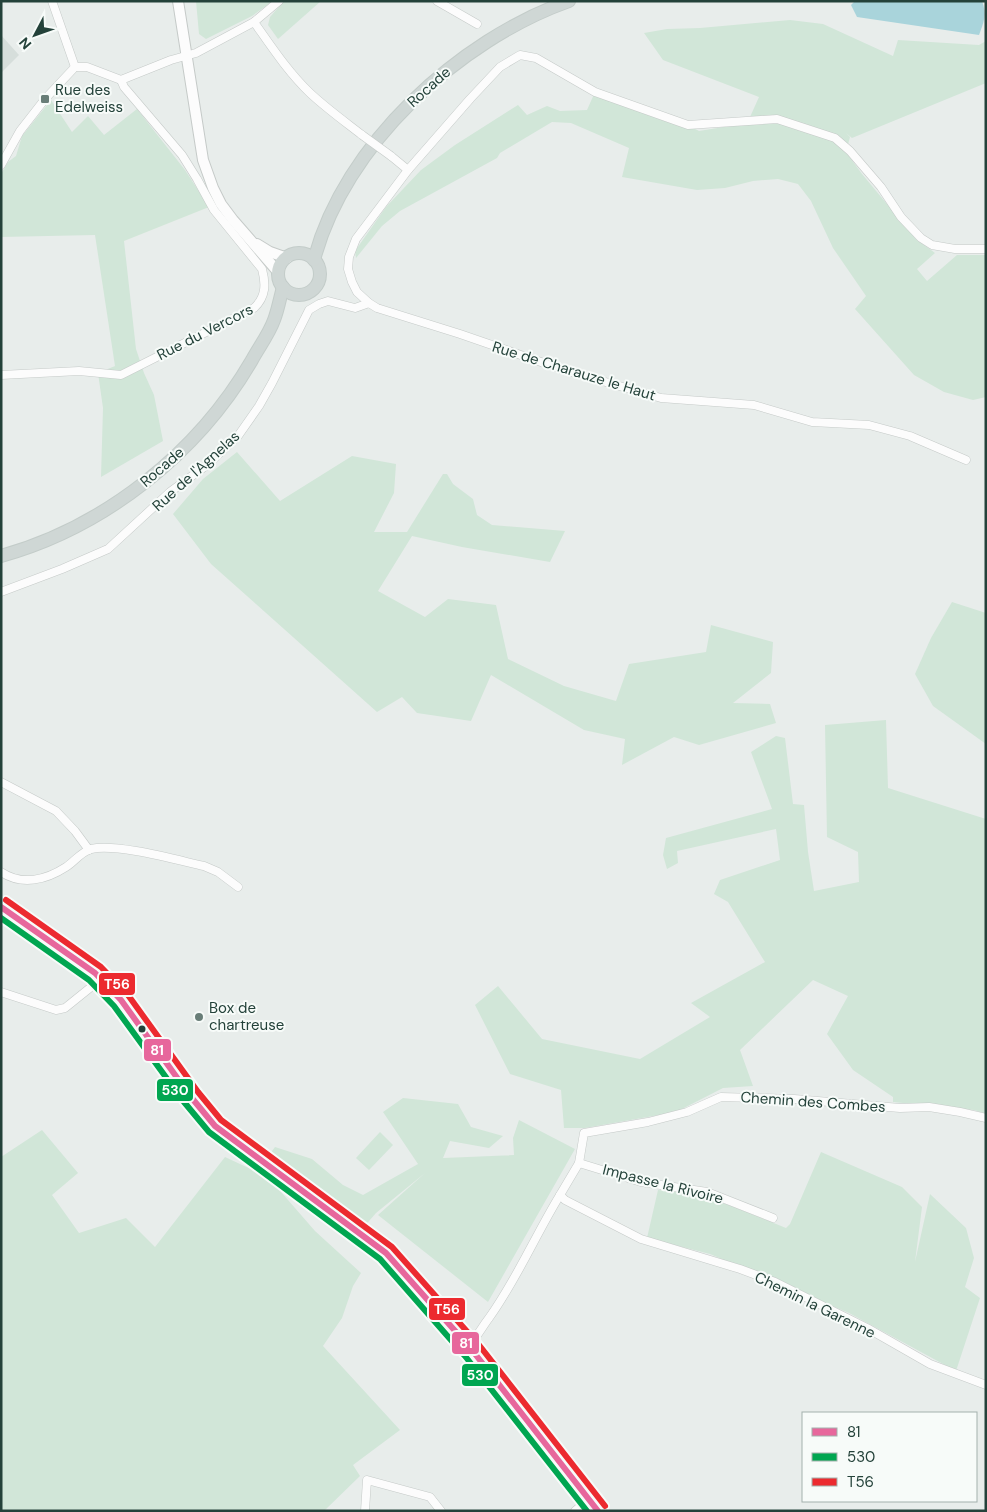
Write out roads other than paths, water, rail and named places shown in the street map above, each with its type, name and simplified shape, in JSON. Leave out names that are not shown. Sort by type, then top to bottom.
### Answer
[{"type":"main road","name":"Rocade","points":[[293,256],[329,216],[355,172],[385,130],[426,88],[467,55],[493,38],[532,17],[569,1]]},
{"type":"main road","name":"Rocade","points":[[314,260],[329,216]]},
{"type":"main road","points":[[293,256],[310,257],[314,260],[320,271],[318,284],[309,293],[297,295],[283,287],[279,278],[280,267],[293,256]]},
{"type":"main road","name":"Rocade","points":[[274,321],[283,287]]},
{"type":"main road","name":"Rocade","points":[[1,556],[35,545],[78,526],[111,506],[152,477],[190,441],[224,402],[245,372],[274,321],[297,295]]},
{"type":"main road","points":[[1,908],[102,979],[121,1000],[191,1097],[215,1126],[377,1245],[395,1262],[470,1348],[598,1511]]},
{"type":"street","points":[[52,1],[74,66]]},
{"type":"street","points":[[178,1],[204,160],[213,188],[221,204],[279,273]]},
{"type":"street","points":[[1,165],[20,131],[74,66],[87,66],[121,80],[171,60],[196,53],[254,22],[279,1]]},
{"type":"street","points":[[437,1],[477,24]]},
{"type":"street","points":[[254,22],[287,67],[309,92],[408,170]]},
{"type":"street","name":"Rue de Charauze le Haut","points":[[966,460],[910,436],[869,426],[812,422],[754,405],[661,398],[564,370],[377,308],[357,292],[348,269],[349,257],[356,239],[408,170],[500,67],[520,55],[536,58],[595,92],[688,124],[777,120],[835,138],[850,151],[881,187],[901,216],[921,238],[932,245],[940,247],[986,249]]},
{"type":"street","name":"Rue du Vercors","points":[[1,375],[79,371],[121,375],[254,308],[262,298],[265,281],[262,269],[214,210],[182,155],[124,87],[121,80]]},
{"type":"street","points":[[250,240],[270,252],[293,256]]},
{"type":"street","name":"Rue de l'Agnelas","points":[[1,592],[108,549],[170,492],[207,465],[238,436],[272,383],[309,310],[318,304],[328,301],[355,308],[369,303]]},
{"type":"street","points":[[1,782],[56,811],[75,830],[89,850]]},
{"type":"street","points":[[1,872],[21,881],[34,881],[65,868],[89,850],[106,847],[204,866],[218,872],[238,887]]},
{"type":"street","points":[[1,992],[56,1010],[65,1008],[102,979]]},
{"type":"street","name":"Chemin des Combes","points":[[579,1163],[584,1133],[648,1122],[687,1112],[721,1097],[794,1099],[900,1108],[930,1107],[986,1118]]},
{"type":"street","points":[[470,1348],[506,1292],[579,1163]]},
{"type":"street","name":"Impasse la Rivoire","points":[[579,1163],[641,1182],[707,1192],[773,1218]]},
{"type":"street","name":"Chemin la Garenne","points":[[560,1195],[565,1200],[641,1239],[775,1282],[867,1328],[930,1364],[986,1385]]},
{"type":"street","points":[[365,1511],[367,1480],[430,1497],[441,1511]]},
{"type":"street","points":[[575,1511],[589,1499]]},
{"type":"water","points":[[855,1],[982,1],[984,18],[979,35],[857,17],[851,5]]},
{"type":"place","name":"Rue des Edelweiss","points":[[45,99]]},
{"type":"place","name":"Box de chartreuse","points":[[199,1017]]}]
